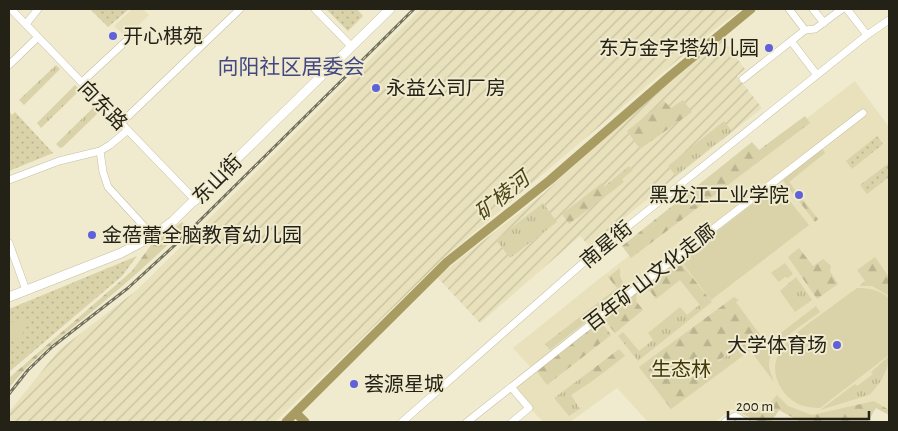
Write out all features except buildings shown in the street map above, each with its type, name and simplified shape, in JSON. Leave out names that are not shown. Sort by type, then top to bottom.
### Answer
[{"type":"main road","name":"东山街","points":[[9,296],[121,253],[153,236],[173,221],[196,201],[390,9]]},
{"type":"street","name":"向东路","points":[[12,9],[196,201]]},
{"type":"street","points":[[26,24],[38,9]]},
{"type":"street","points":[[121,123],[240,9]]},
{"type":"street","points":[[315,9],[351,46]]},
{"type":"street","points":[[789,9],[805,30]]},
{"type":"street","points":[[813,9],[824,23]]},
{"type":"street","points":[[743,79],[805,30],[816,29],[842,9]]},
{"type":"street","points":[[847,9],[867,35]]},
{"type":"street","name":"南星街","points":[[407,421],[591,256],[867,35],[889,20]]},
{"type":"street","points":[[9,65],[38,37]]},
{"type":"street","points":[[791,41],[817,75]]},
{"type":"street","points":[[82,82],[125,42]]},
{"type":"street","name":"百年矿山文化走廊","points":[[467,422],[863,113]]},
{"type":"street","points":[[9,180],[59,161],[100,150],[110,145],[128,130]]},
{"type":"street","points":[[100,150],[103,172],[108,187],[153,236]]},
{"type":"street","points":[[9,245],[26,290]]},
{"type":"street","points":[[511,387],[529,408],[512,422]]},
{"type":"street","points":[[725,422],[735,416],[746,422]]},
{"type":"shaded area","points":[[132,9],[143,9],[149,15],[126,37],[114,26]]},
{"type":"shaded area","points":[[421,9],[741,9],[693,47],[445,257],[275,422],[9,422],[9,412],[59,350],[137,290]]},
{"type":"shaded area","points":[[720,36],[745,69],[737,76],[762,108],[589,246],[580,236],[480,323],[437,277],[543,194]]},
{"type":"shaded area","name":"黑龙江工业学院","points":[[855,81],[889,127],[889,415],[876,408],[867,422],[801,422],[779,410],[771,422],[760,422],[732,409],[715,422],[648,422],[617,388],[570,422],[543,422],[513,390],[532,369],[513,348]]},
{"type":"green space","points":[[90,9],[129,9],[108,27]]},
{"type":"green space","points":[[326,9],[357,9],[363,16],[348,31]]},
{"type":"green space","points":[[56,65],[60,69],[24,105],[19,100]]},
{"type":"green space","points":[[75,85],[80,90],[41,128],[37,123]]},
{"type":"green space","points":[[683,100],[692,112],[640,149],[627,131],[664,101],[671,108]]},
{"type":"green space","points":[[95,106],[100,111],[60,148],[56,144]]},
{"type":"green space","points":[[9,111],[12,115],[15,112],[53,153],[9,171]]},
{"type":"green space","points":[[805,116],[810,123],[631,258],[622,246],[752,142],[759,150]]},
{"type":"green space","points":[[724,121],[732,131],[676,176],[668,166]]},
{"type":"green space","points":[[877,136],[883,144],[852,169],[846,161]]},
{"type":"green space","points":[[822,148],[825,153],[789,182],[818,219],[815,222],[782,179]]},
{"type":"green space","points":[[889,163],[889,177],[867,194],[860,185]]},
{"type":"green space","points":[[629,166],[633,170],[622,179],[624,182],[610,193],[605,186]]},
{"type":"green space","points":[[602,183],[610,193],[569,224],[562,214]]},
{"type":"green space","points":[[777,185],[809,225],[711,300],[680,260]]},
{"type":"green space","points":[[543,203],[557,222],[510,258],[496,240]]},
{"type":"green space","points":[[182,222],[186,227],[174,239],[126,283],[36,358],[9,388],[9,378],[132,271],[151,245]]},
{"type":"green space","points":[[799,248],[813,266],[823,259],[831,266],[830,271],[838,284],[817,299],[788,257]]},
{"type":"green space","points":[[137,256],[122,276],[9,372],[9,309]]},
{"type":"green space","points":[[875,257],[889,277],[889,296],[872,286],[859,286],[865,281],[857,270]]},
{"type":"green space","points":[[677,258],[712,302],[703,309],[680,280],[656,299],[650,291],[641,287]]},
{"type":"green space","points":[[785,263],[793,274],[779,282],[771,273]]},
{"type":"green space","points":[[620,268],[620,276],[625,287],[622,293],[550,350],[545,344],[617,288],[608,277]]},
{"type":"green space","points":[[796,277],[812,300],[795,312],[780,291]]},
{"type":"green space","name":"大学体育场","points":[[857,288],[874,290],[889,298],[889,355],[820,408],[798,404],[785,393],[776,377],[775,366],[778,356],[783,347],[798,332]]},
{"type":"green space","points":[[635,291],[637,293],[636,301],[643,310],[615,333],[602,317]]},
{"type":"green space","name":"生态林","points":[[734,297],[739,300],[736,302],[758,332],[718,361],[724,370],[671,409],[639,367]]},
{"type":"green space","points":[[699,305],[703,309],[638,361],[618,336],[623,332],[639,351],[653,340],[648,333],[680,307],[687,315]]},
{"type":"green space","points":[[816,306],[820,312],[782,341],[771,355],[769,367],[774,382],[753,354]]},
{"type":"green space","points":[[28,318],[21,338],[9,340],[9,323]]},
{"type":"green space","points":[[599,319],[611,335],[547,385],[535,369]]},
{"type":"green space","points":[[758,332],[764,340],[724,370],[718,362]]},
{"type":"green space","points":[[619,349],[625,356],[591,382],[585,375]]},
{"type":"green space","points":[[889,356],[883,377],[869,395],[820,410],[855,384],[857,386],[873,374],[871,372]]},
{"type":"green space","points":[[585,375],[591,382],[571,395],[580,409],[569,416],[554,398]]},
{"type":"green space","points":[[777,395],[788,406],[812,415],[874,401],[889,410],[889,415],[876,408],[867,422],[801,422],[779,410],[771,422],[760,422],[740,413],[748,409],[763,411]]},
{"type":"waterway","name":"矿棱河","points":[[286,422],[447,262],[550,180],[751,9]]},
{"type":"waterway","points":[[296,413],[305,422]]},
{"type":"railway","points":[[9,394],[28,370],[52,347],[128,288],[175,245],[414,9]]},
{"type":"place","name":"开心棋苑","points":[[113,36]]},
{"type":"place","name":"东方金字塔幼儿园","points":[[769,48]]},
{"type":"place","name":"永益公司厂房","points":[[376,88]]},
{"type":"place","name":"黑龙江工业学院","points":[[799,195]]},
{"type":"place","name":"金蓓蕾全脑教育幼儿园","points":[[92,235]]},
{"type":"place","name":"大学体育场","points":[[837,345]]},
{"type":"place","name":"荟源星城","points":[[354,384]]},
{"type":"district","name":"向阳社区居委会","points":[[291,67]]}]
